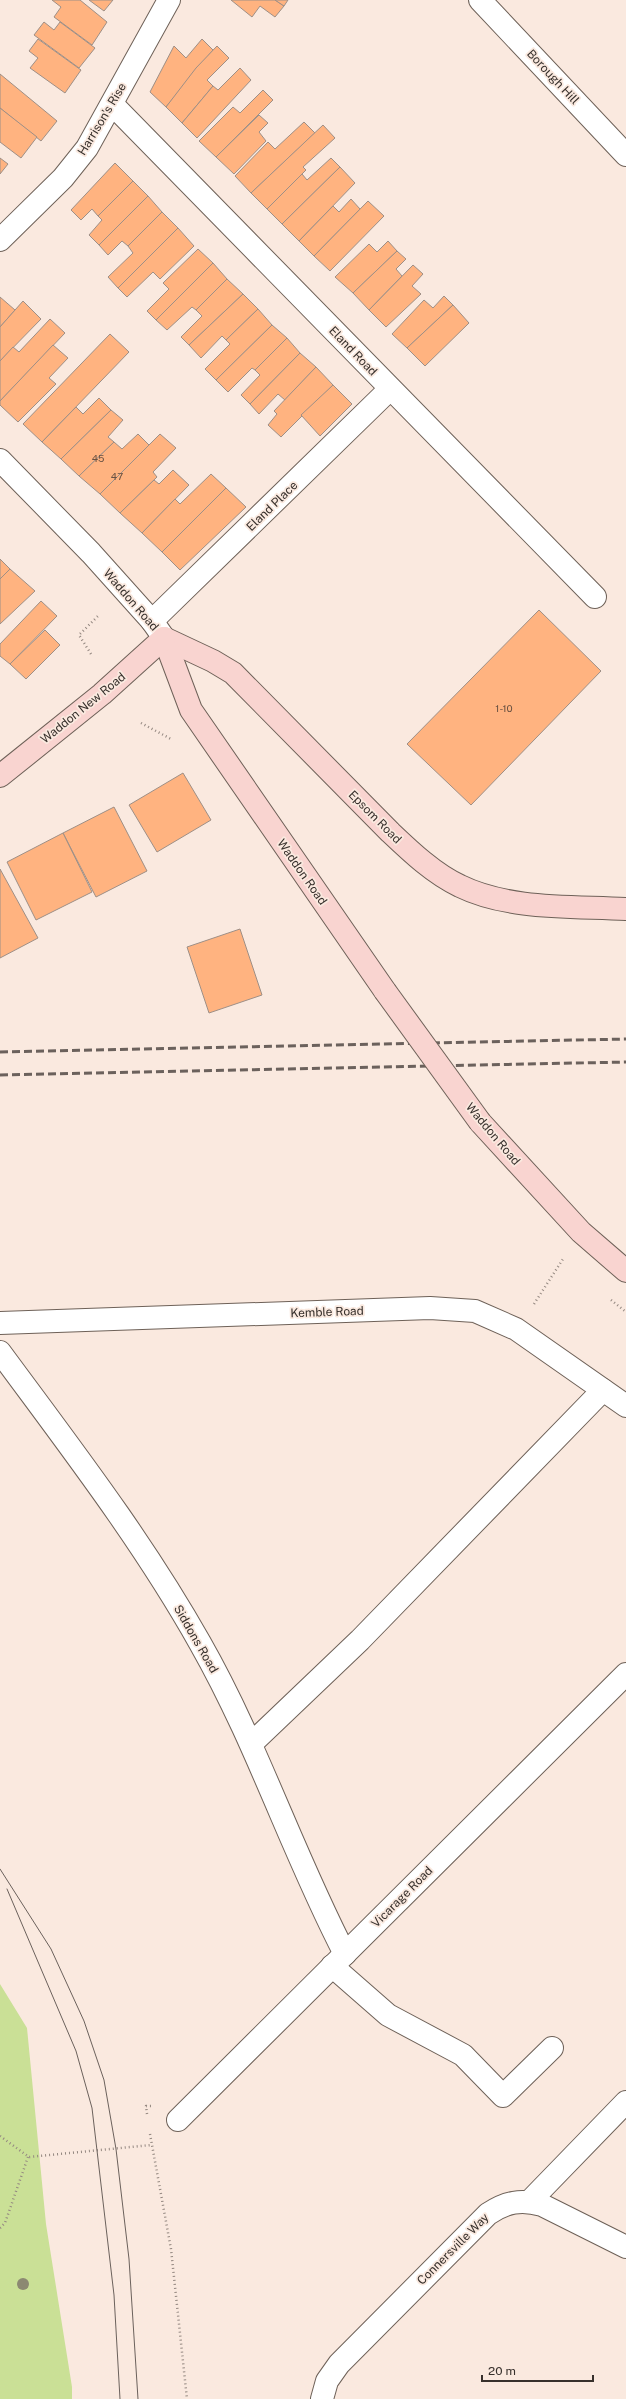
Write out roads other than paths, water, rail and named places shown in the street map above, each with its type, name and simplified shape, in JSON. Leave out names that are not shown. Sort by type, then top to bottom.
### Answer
[{"type":"street","name":"Harrison's Rise","points":[[0,240],[63,178],[87,148],[168,0]]},
{"type":"street","name":"Borough Hill","points":[[480,0],[626,155]]},
{"type":"street","name":"Eland Road","points":[[112,104],[595,597]]},
{"type":"street","name":"Eland Place","points":[[158,630],[390,389]]},
{"type":"street","name":"Waddon Road","points":[[0,460],[91,553],[158,630],[191,710],[385,991],[480,1122],[581,1232],[626,1271]]},
{"type":"street","name":"Waddon New Road","points":[[0,776],[102,694],[158,630]]},
{"type":"street","name":"Epsom Road","points":[[158,630],[233,673],[412,853],[459,886],[478,893],[513,901],[626,909]]},
{"type":"street","name":"Kemble Road","points":[[0,1323],[430,1308],[475,1311],[516,1329],[626,1406]]},
{"type":"street","name":"Siddons Road","points":[[0,1352],[108,1498],[200,1642],[252,1743],[339,1960]]},
{"type":"street","points":[[252,1743],[360,1640],[603,1390]]},
{"type":"street","name":"Vicarage Road","points":[[178,2120],[626,1674]]},
{"type":"street","points":[[339,1960],[388,2014],[463,2055],[503,2096],[552,2048]]},
{"type":"street","points":[[530,2201],[626,2102]]},
{"type":"street","name":"Connersville Way","points":[[322,2399],[327,2381],[340,2364],[488,2214],[501,2206],[514,2201],[530,2201],[542,2205],[626,2247]]},
{"type":"tram line","points":[[0,1869],[51,1949],[84,2021],[104,2080],[116,2149],[129,2259],[138,2399]]},
{"type":"tram line","points":[[7,1889],[76,2051],[92,2108],[114,2295],[120,2399]]},
{"type":"railway","points":[[0,1052],[626,1039]]},
{"type":"railway","points":[[0,1075],[626,1062]]}]
